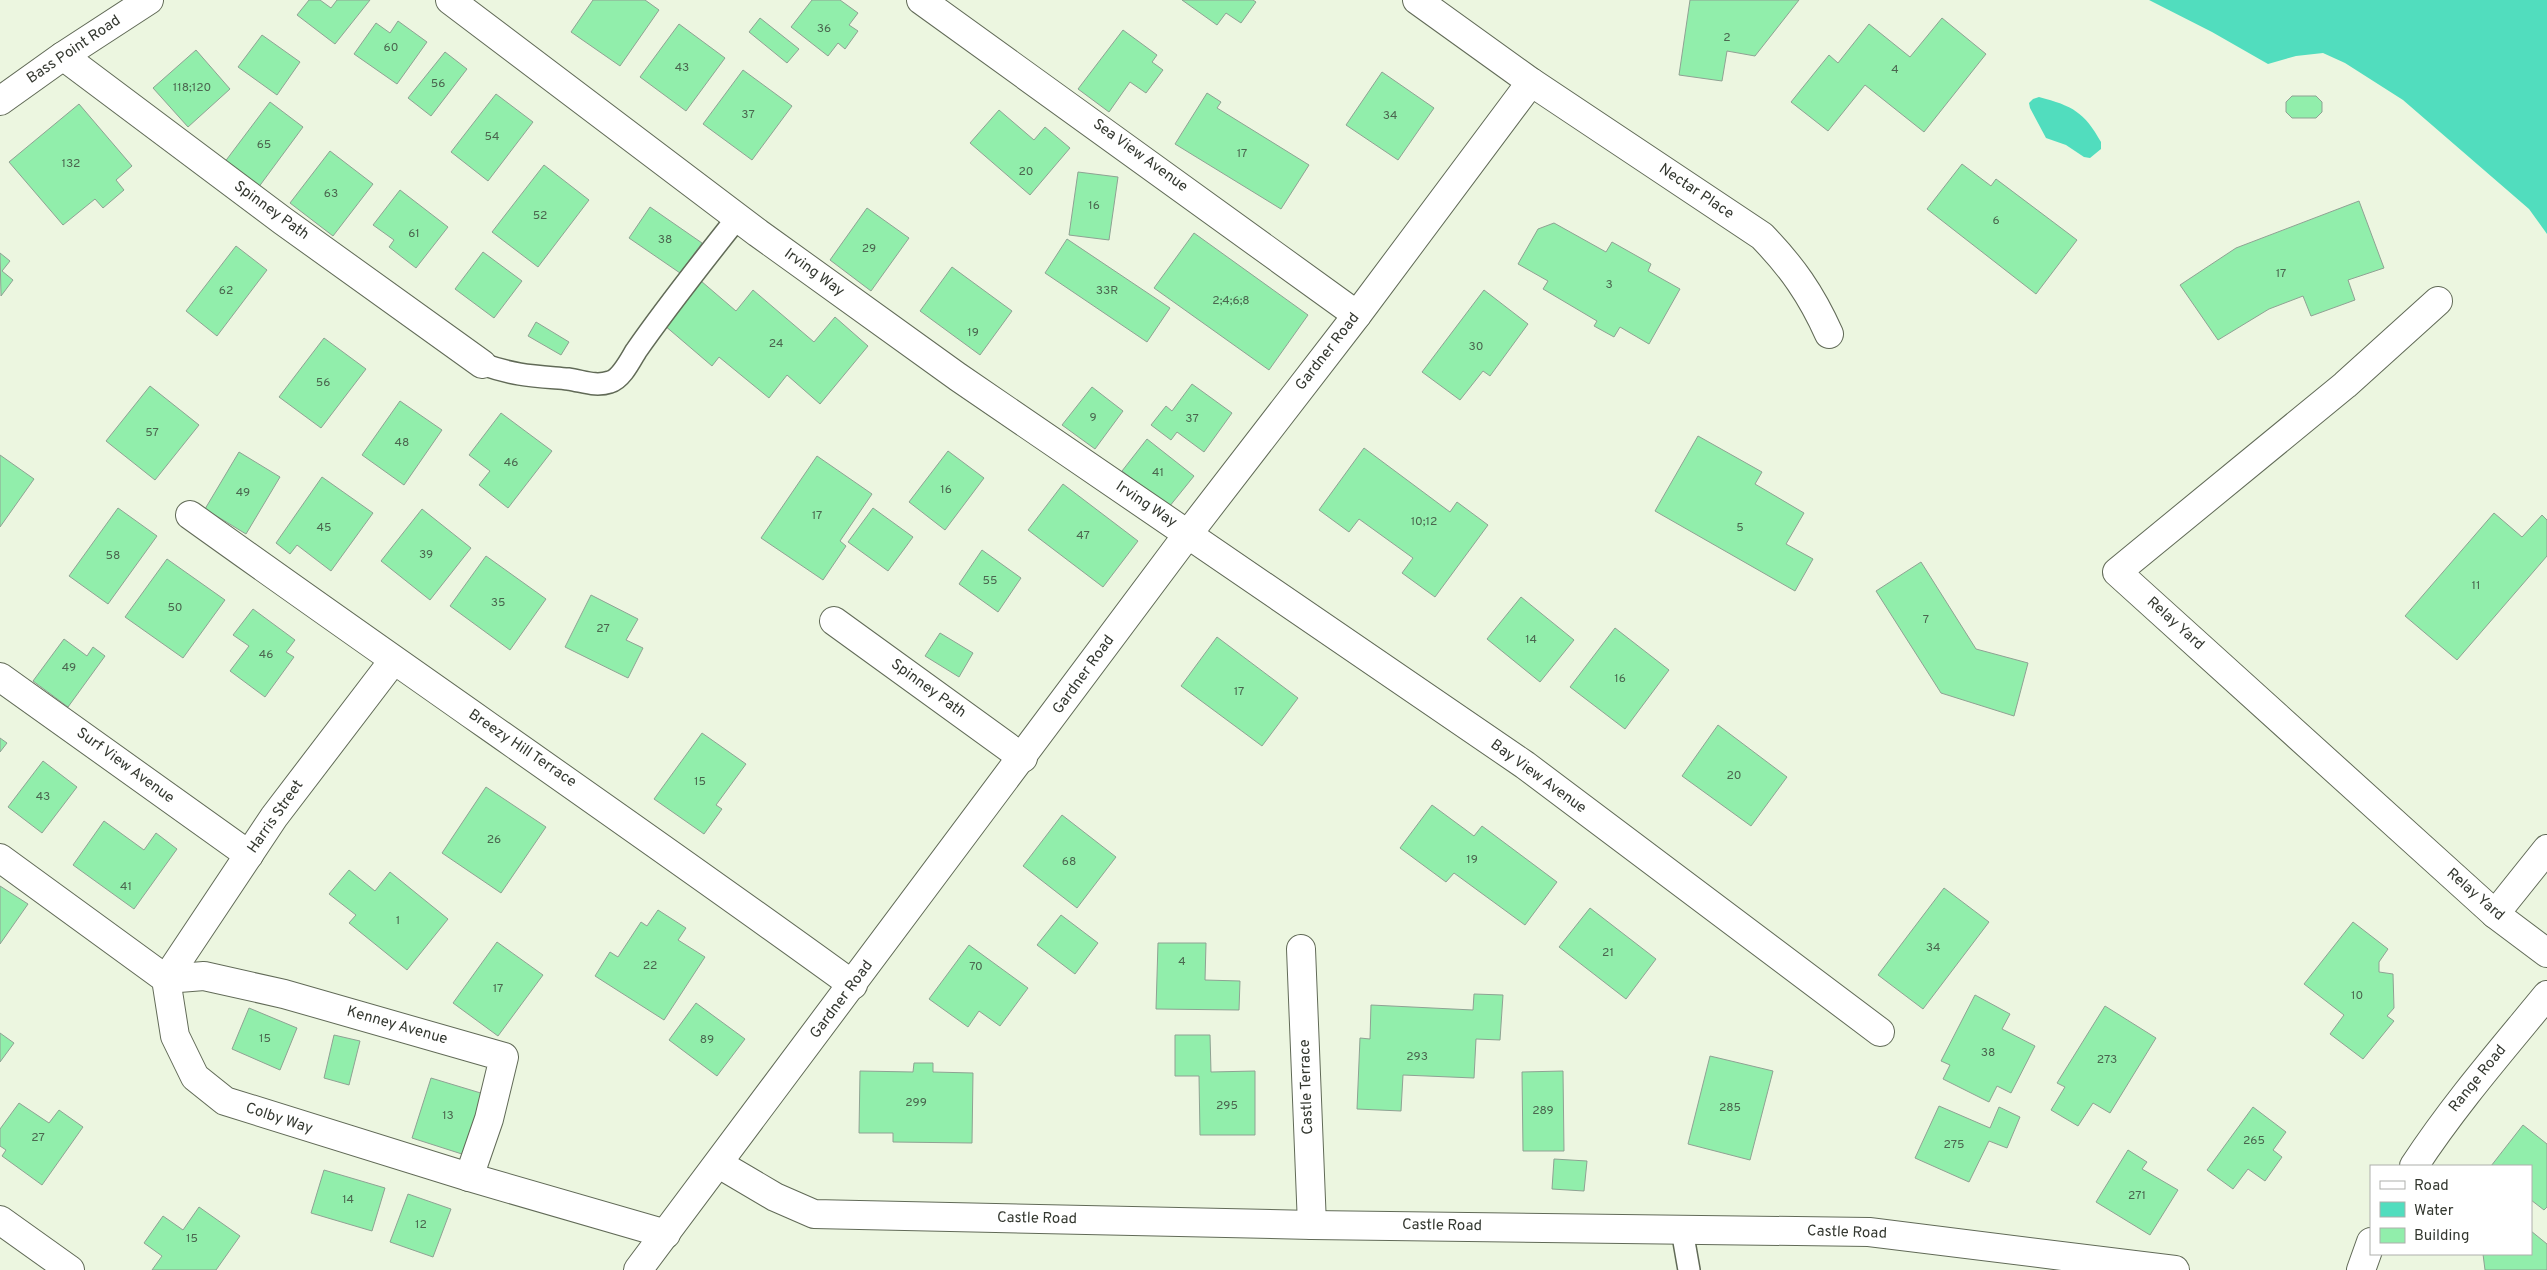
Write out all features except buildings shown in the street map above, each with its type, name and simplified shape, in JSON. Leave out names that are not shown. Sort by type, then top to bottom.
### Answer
[{"type":"street","name":"Bass Point Road","points":[[0,101],[63,56],[149,0]]},
{"type":"street","name":"Irving Way","points":[[450,0],[738,217],[958,377],[1188,534]]},
{"type":"street","name":"Sea View Avenue","points":[[921,0],[1357,315]]},
{"type":"street","points":[[1417,0],[1531,82]]},
{"type":"street","name":"Spinney Path","points":[[63,56],[283,220],[482,364]]},
{"type":"street","name":"Gardner Road","points":[[638,1270],[1023,758],[1188,534],[1357,315],[1531,82]]},
{"type":"street","name":"Nectar Place","points":[[1531,82],[1762,236],[1788,263],[1806,287],[1829,334]]},
{"type":"street","name":"Relay Yard","points":[[2438,301],[2345,385],[2117,572],[2495,914],[2547,953]]},
{"type":"street","name":"Breezy Hill Terrace","points":[[190,515],[393,661],[578,787],[853,985]]},
{"type":"street","name":"Bay View Avenue","points":[[1188,534],[1525,765],[1880,1032]]},
{"type":"street","name":"Spinney Path","points":[[834,621],[1023,758]]},
{"type":"street","name":"Harris Street","points":[[166,979],[274,817],[393,661]]},
{"type":"street","name":"Surf View Avenue","points":[[0,677],[249,855]]},
{"type":"street","points":[[2495,914],[2547,849]]},
{"type":"street","points":[[0,858],[166,979]]},
{"type":"street","name":"Castle Terrace","points":[[1301,949],[1312,1225]]},
{"type":"street","name":"Kenney Avenue","points":[[166,979],[204,976],[284,994],[504,1057],[489,1119],[469,1177]]},
{"type":"street","name":"Colby Way","points":[[166,979],[175,1036],[187,1061],[195,1077],[225,1101],[469,1177],[666,1234]]},
{"type":"street","name":"Range Road","points":[[2415,1165],[2434,1135],[2477,1079],[2547,995]]},
{"type":"street","name":"Castle Road","points":[[719,1164],[775,1197],[814,1214],[1312,1225],[1869,1232],[2175,1270]]},
{"type":"street","points":[[0,1220],[70,1270]]},
{"type":"street","points":[[2361,1270],[2370,1245]]},
{"type":"lane","points":[[482,364],[529,377],[570,379],[596,385],[612,382],[622,372],[661,316],[738,217]]},
{"type":"lane","points":[[1682,1230],[1689,1270]]},
{"type":"water","points":[[2149,0],[2547,0],[2547,234],[2529,209],[2403,100],[2345,63],[2323,53],[2296,56],[2268,64],[2212,32]]},
{"type":"water","points":[[2039,97],[2069,107],[2083,117],[2101,142],[2101,149],[2090,158],[2084,157],[2066,145],[2046,138],[2029,103]]}]
